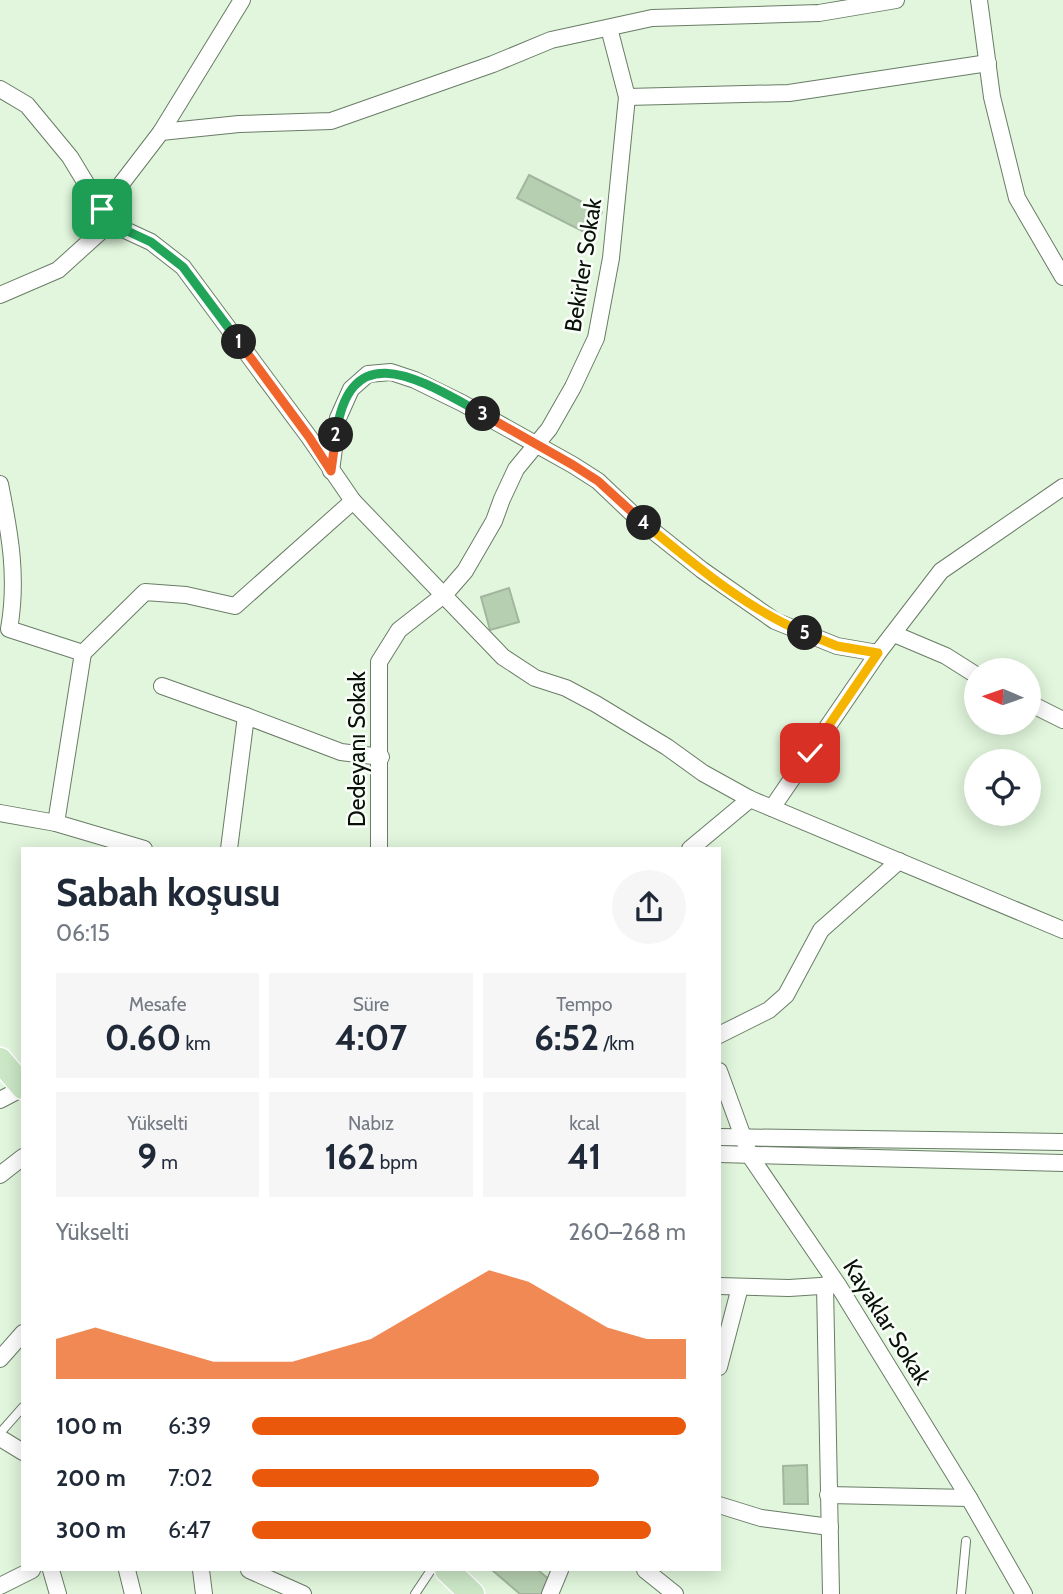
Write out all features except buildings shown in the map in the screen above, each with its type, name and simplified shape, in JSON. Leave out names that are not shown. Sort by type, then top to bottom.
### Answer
[{"type":"main road","points":[[0,1060],[21,1085]]},
{"type":"main road","points":[[448,1571],[471,1594]]},
{"type":"street","points":[[0,295],[58,270],[106,216],[242,0]]},
{"type":"street","points":[[161,132],[239,124],[331,121],[493,64],[551,40],[652,18],[819,13],[839,5],[896,0]]},
{"type":"street","points":[[979,0],[992,97],[1017,198],[1063,277]]},
{"type":"street","name":"Bekirler Sokak","points":[[445,594],[476,552],[494,521],[516,469],[550,429],[596,338],[611,258],[627,97],[610,28]]},
{"type":"street","points":[[627,97],[789,93],[988,63]]},
{"type":"street","points":[[0,89],[27,105],[70,157],[106,216],[151,242],[183,267],[353,501],[503,657],[535,678],[566,688],[596,704],[667,747],[702,773],[750,799],[1063,930]]},
{"type":"street","points":[[331,471],[338,418],[351,389],[368,374],[391,372],[415,380],[536,443],[598,481],[638,519],[702,570],[775,621],[837,646],[878,653]]},
{"type":"street","points":[[0,484],[12,545],[15,599],[5,630],[83,653]]},
{"type":"street","points":[[772,808],[878,653],[941,570],[1063,487]]},
{"type":"street","points":[[56,823],[83,653],[145,592],[187,595],[235,606],[353,501]]},
{"type":"street","name":"Dedeyanı Sokak","points":[[379,847],[379,662],[400,630],[445,594]]},
{"type":"street","points":[[894,634],[946,656],[964,667]]},
{"type":"street","points":[[162,686],[341,752],[381,757]]},
{"type":"street","points":[[1041,709],[1063,720]]},
{"type":"street","points":[[229,847],[246,716]]},
{"type":"street","points":[[692,847],[750,799]]},
{"type":"street","points":[[0,813],[56,823],[137,847]]},
{"type":"street","points":[[721,1034],[769,1010],[786,995],[821,930],[899,861]]},
{"type":"street","name":"Kayaklar Sokak","points":[[721,1077],[750,1156],[969,1498],[1024,1594]]},
{"type":"street","points":[[0,1100],[21,1088]]},
{"type":"street","points":[[721,1137],[1063,1142]]},
{"type":"street","points":[[721,1154],[1063,1163]]},
{"type":"street","points":[[0,1175],[21,1159]]},
{"type":"street","points":[[721,1286],[789,1288],[831,1285],[828,1495],[831,1594]]},
{"type":"street","points":[[721,1359],[740,1287]]},
{"type":"street","points":[[0,1359],[21,1335]]},
{"type":"street","points":[[0,1436],[21,1451]]},
{"type":"street","points":[[828,1495],[969,1498]]},
{"type":"street","points":[[721,1506],[761,1518],[830,1527]]},
{"type":"street","points":[[0,1586],[31,1571]]},
{"type":"street","points":[[51,1571],[58,1594]]},
{"type":"street","points":[[127,1571],[133,1594]]},
{"type":"street","points":[[201,1571],[204,1594]]},
{"type":"street","points":[[251,1571],[303,1594]]},
{"type":"street","points":[[550,1594],[560,1571]]},
{"type":"street","points":[[646,1571],[675,1594]]},
{"type":"lane","points":[[0,1436],[21,1410]]},
{"type":"lane","points":[[961,1594],[966,1541]]},
{"type":"lane","points":[[415,1594],[429,1571]]},
{"type":"route","points":[[102,209],[110,223],[151,242],[183,267],[309,437],[331,471],[338,418],[351,389],[368,374],[391,372],[415,380],[462,403],[536,443],[598,481],[638,519],[702,570],[775,621],[837,646],[878,653],[810,753]]}]
